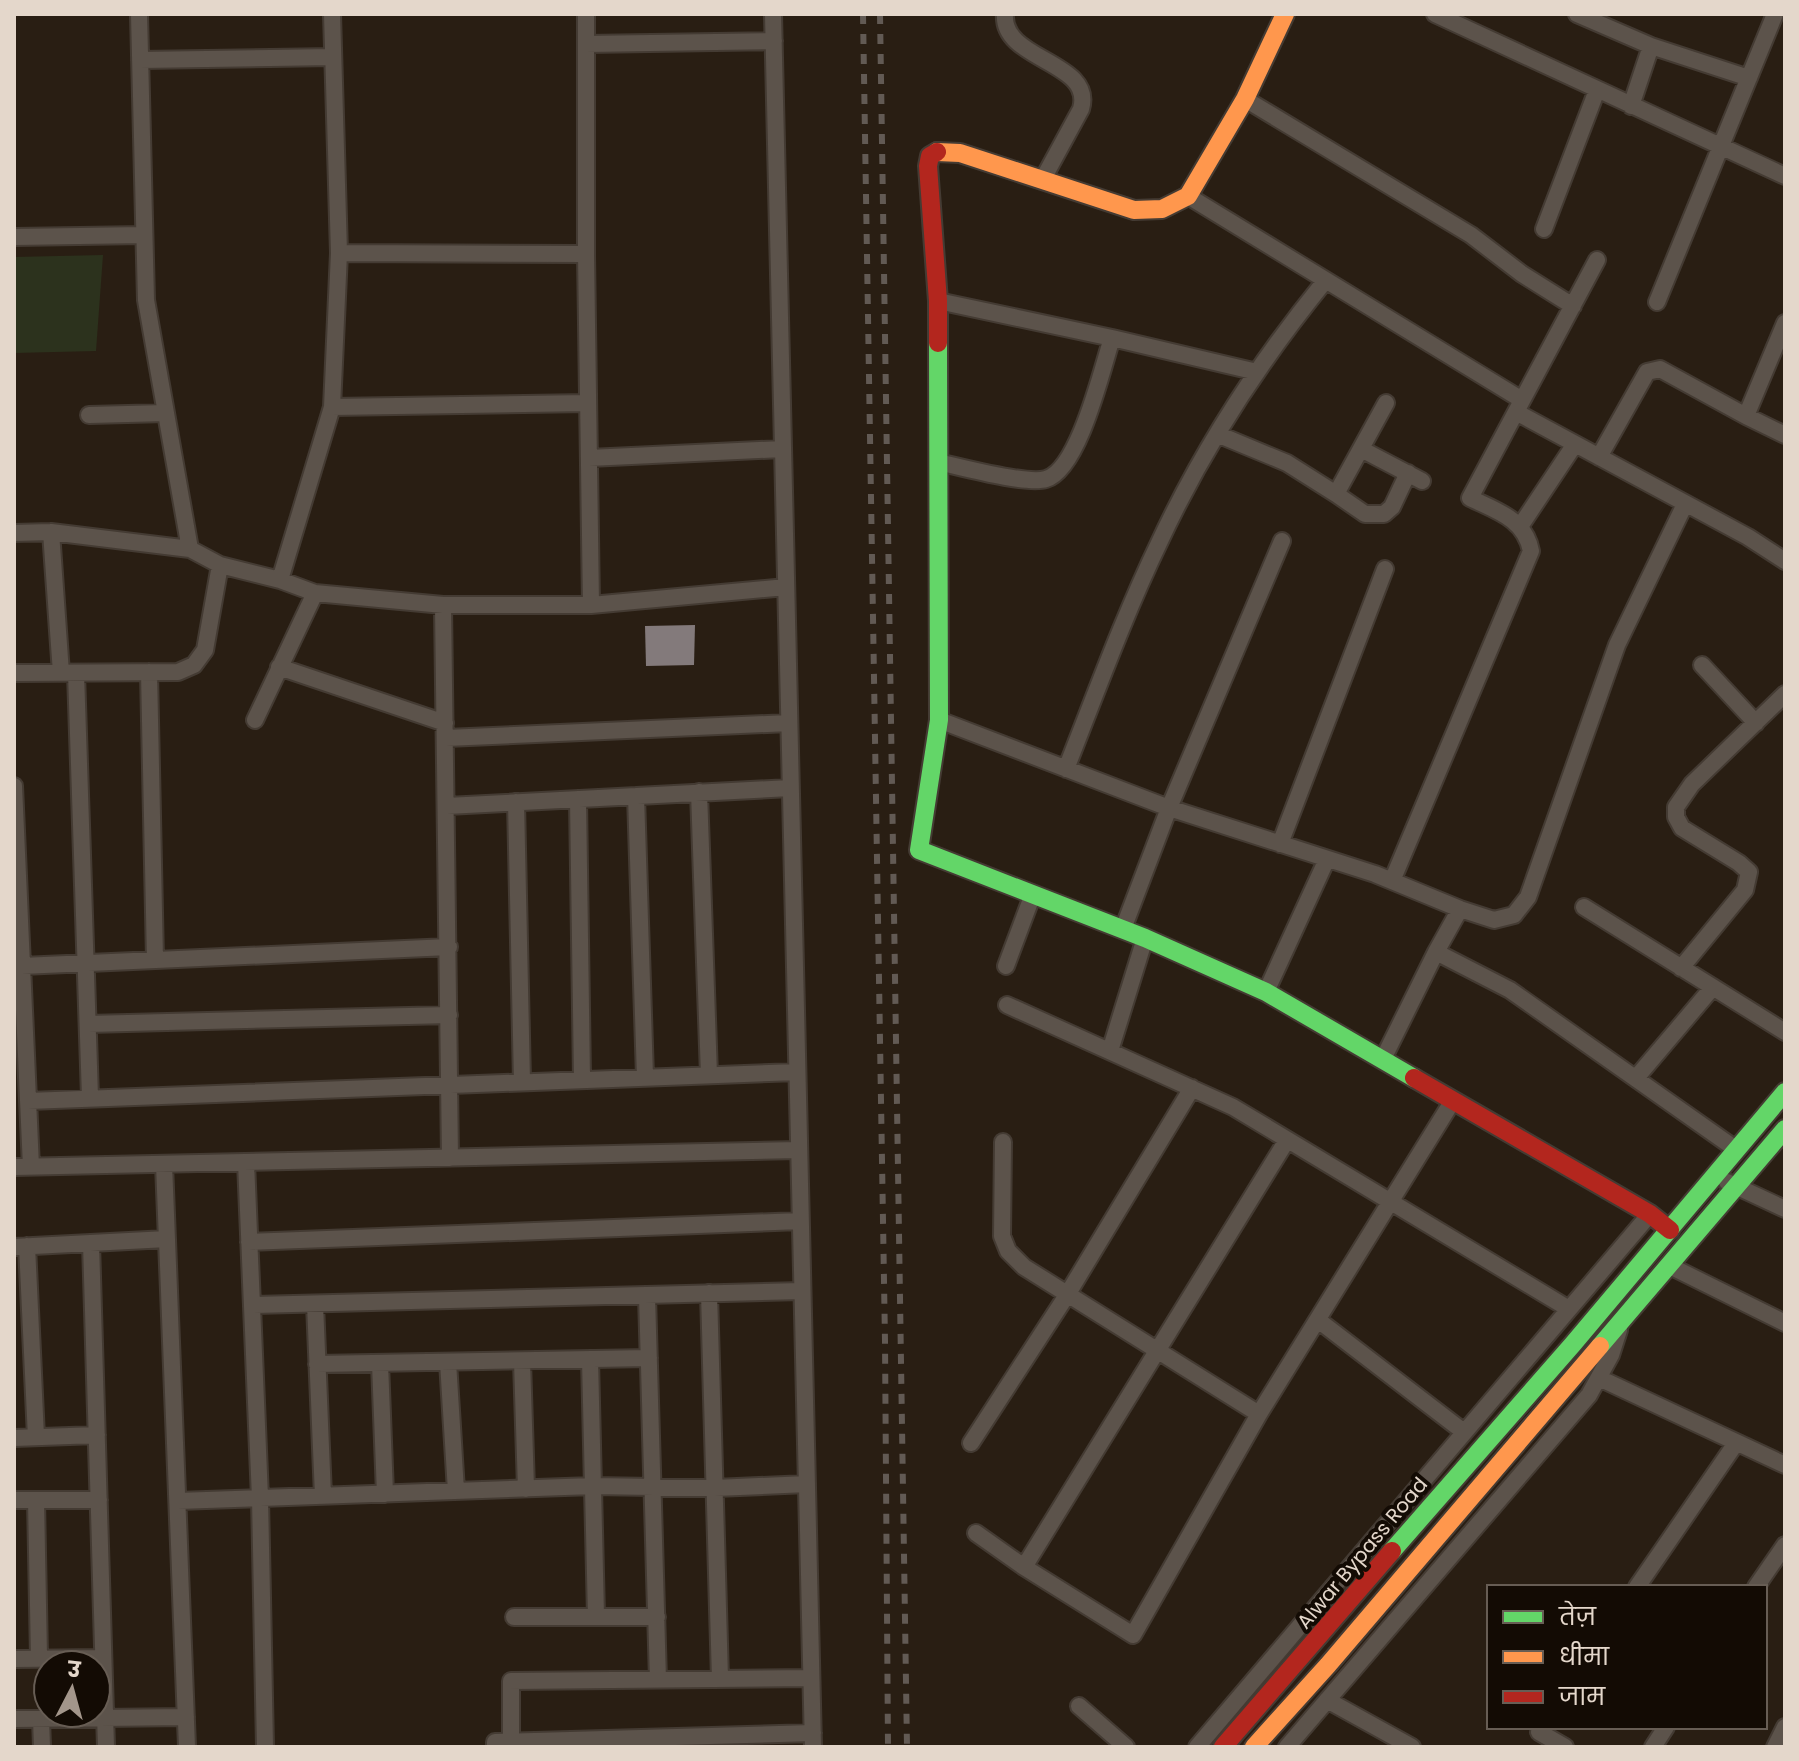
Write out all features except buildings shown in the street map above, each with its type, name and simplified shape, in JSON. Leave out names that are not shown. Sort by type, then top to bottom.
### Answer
[{"type":"street","points":[[139,14],[146,300],[190,549]]},
{"type":"street","points":[[280,580],[332,407],[339,253],[332,14]]},
{"type":"street","points":[[586,14],[591,605]]},
{"type":"street","points":[[773,14],[813,1740],[503,1744],[511,1681],[811,1678]]},
{"type":"street","points":[[1005,14],[1006,30],[1018,42],[1070,76],[1081,88],[1084,99],[1043,179]]},
{"type":"street","points":[[1285,14],[1245,99],[1188,196],[1176,205],[1148,212],[1118,206],[960,153],[938,151],[930,156],[928,166],[938,301],[939,720],[919,850],[1145,938],[1266,992],[1650,1214],[1670,1230]]},
{"type":"street","points":[[1435,14],[1785,176]]},
{"type":"street","points":[[1577,14],[1651,46],[1749,78]]},
{"type":"street","points":[[1657,302],[1775,14]]},
{"type":"street","points":[[586,44],[774,41]]},
{"type":"street","points":[[1631,106],[1651,46]]},
{"type":"street","points":[[140,60],[333,57]]},
{"type":"street","points":[[1544,229],[1597,90]]},
{"type":"street","points":[[1245,99],[1471,235],[1522,274],[1573,306]]},
{"type":"street","points":[[1188,196],[1575,444],[1785,561]]},
{"type":"street","points":[[14,237],[144,235]]},
{"type":"street","points":[[339,253],[586,254]]},
{"type":"street","points":[[1392,881],[1531,551],[1521,525],[1470,498],[1597,260]]},
{"type":"street","points":[[1066,769],[1155,551],[1217,434],[1286,330],[1325,281]]},
{"type":"street","points":[[938,301],[1257,372]]},
{"type":"street","points":[[1746,416],[1785,323]]},
{"type":"street","points":[[938,462],[1032,481],[1048,479],[1058,472],[1077,444],[1112,338]]},
{"type":"street","points":[[1599,457],[1647,372],[1660,369],[1785,435]]},
{"type":"street","points":[[332,407],[588,403]]},
{"type":"street","points":[[1336,494],[1386,403]]},
{"type":"street","points":[[89,415],[166,413]]},
{"type":"street","points":[[1217,434],[1287,463],[1365,514],[1384,514],[1415,477],[1361,449]]},
{"type":"street","points":[[1521,525],[1575,444]]},
{"type":"street","points":[[589,458],[782,449]]},
{"type":"street","points":[[939,720],[1169,808],[1392,881],[1460,909],[1494,920],[1505,919],[1514,915],[1528,897],[1617,645],[1685,504]]},
{"type":"street","points":[[14,533],[51,532],[190,549],[220,565],[280,580],[315,593],[443,605],[591,605],[786,587]]},
{"type":"street","points":[[51,532],[68,673],[87,963],[90,1097]]},
{"type":"street","points":[[1123,929],[1169,808],[1282,541]]},
{"type":"street","points":[[14,673],[178,672],[194,665],[205,650],[220,565]]},
{"type":"street","points":[[1280,844],[1385,569]]},
{"type":"street","points":[[255,720],[315,593]]},
{"type":"street","points":[[443,605],[450,1158]]},
{"type":"street","points":[[1702,665],[1756,723]]},
{"type":"street","points":[[279,667],[445,730],[789,723]]},
{"type":"street","points":[[149,672],[155,960]]},
{"type":"street","points":[[1681,968],[1745,890],[1749,872],[1682,828],[1676,817],[1676,807],[1692,784],[1785,694]]},
{"type":"street","points":[[14,786],[22,966],[22,1167],[799,1150]]},
{"type":"street","points":[[447,806],[790,788]]},
{"type":"street","points":[[699,792],[709,1075]]},
{"type":"street","points":[[636,796],[645,1077]]},
{"type":"street","points":[[578,799],[582,1079]]},
{"type":"street","points":[[516,802],[522,1082]]},
{"type":"street","points":[[1266,992],[1327,859]]},
{"type":"street","points":[[1006,966],[1033,894]]},
{"type":"street","points":[[1584,907],[1785,1032]]},
{"type":"street","points":[[1383,1059],[1460,909]]},
{"type":"street","points":[[1110,1051],[1145,938]]},
{"type":"street","points":[[22,966],[449,947]]},
{"type":"street","points":[[1436,952],[1510,990],[1737,1150]]},
{"type":"street","points":[[1636,1078],[1713,987]]},
{"type":"street","points":[[1007,1005],[1233,1107],[1569,1309]]},
{"type":"street","points":[[88,1024],[449,1015]]},
{"type":"street","points":[[23,1093],[90,1097],[797,1072]]},
{"type":"street","points":[[971,1443],[1067,1295],[1192,1088]]},
{"type":"street","name":"Alwar Bypass Road","points":[[1223,1747],[1536,1387],[1785,1092]]},
{"type":"street","points":[[976,1533],[1133,1635],[1259,1414],[1452,1102]]},
{"type":"street","points":[[1254,1747],[1338,1654],[1785,1129]]},
{"type":"street","points":[[1024,1567],[1287,1140]]},
{"type":"street","points":[[1003,1142],[1002,1236],[1008,1251],[1024,1267],[1067,1295],[1259,1414]]},
{"type":"street","points":[[246,1162],[260,1498],[265,1747]]},
{"type":"street","points":[[164,1164],[187,1747]]},
{"type":"street","points":[[1715,1177],[1785,1209]]},
{"type":"street","points":[[1197,1747],[1650,1214]]},
{"type":"street","points":[[249,1242],[800,1221]]},
{"type":"street","points":[[36,1437],[20,1246],[167,1239]]},
{"type":"street","points":[[91,1243],[103,1649]]},
{"type":"street","points":[[1670,1266],[1785,1323]]},
{"type":"street","points":[[252,1305],[802,1291]]},
{"type":"street","points":[[709,1293],[720,1679]]},
{"type":"street","points":[[647,1296],[658,1680]]},
{"type":"street","points":[[315,1304],[323,1496]]},
{"type":"street","points":[[1318,1320],[1464,1432]]},
{"type":"street","points":[[1287,1747],[1589,1395],[1611,1355],[1620,1325]]},
{"type":"street","points":[[317,1364],[649,1358]]},
{"type":"street","points":[[590,1359],[596,1616]]},
{"type":"street","points":[[522,1361],[526,1489]]},
{"type":"street","points":[[448,1362],[456,1491]]},
{"type":"street","points":[[380,1363],[385,1494]]},
{"type":"street","points":[[1599,1378],[1785,1465]]},
{"type":"street","points":[[14,1438],[97,1435]]},
{"type":"street","points":[[1638,1585],[1736,1443]]},
{"type":"street","points":[[178,1501],[593,1486],[715,1488],[807,1484]]},
{"type":"street","points":[[14,1500],[99,1500]]},
{"type":"street","points":[[36,1500],[39,1649]]},
{"type":"street","points":[[1757,1585],[1785,1545]]},
{"type":"street","points":[[514,1617],[657,1617]]},
{"type":"street","points":[[1327,1700],[1412,1747]]},
{"type":"street","points":[[1079,1706],[1126,1747]]},
{"type":"street","points":[[112,1719],[186,1717]]},
{"type":"street","points":[[1775,1747],[1785,1727]]},
{"type":"street","points":[[1529,1747],[1541,1729],[1565,1747]]},
{"type":"street","points":[[1653,1747],[1665,1729]]},
{"type":"green space","points":[[103,255],[96,351],[14,353],[14,257]]},
{"type":"railway","points":[[863,14],[885,1341],[888,1747]]},
{"type":"railway","points":[[880,14],[907,1747]]},
{"type":"traffic: fast","points":[[938,343],[939,720],[919,850],[1145,938],[1266,992],[1414,1078]]},
{"type":"traffic: fast","points":[[1392,1551],[1573,1344],[1785,1092]]},
{"type":"traffic: fast","points":[[1600,1346],[1785,1129]]},
{"type":"traffic: slow","points":[[937,152],[960,153],[1134,210],[1162,209],[1188,196],[1245,99],[1285,14]]},
{"type":"traffic: slow","points":[[1254,1747],[1328,1665],[1600,1346]]},
{"type":"traffic: jam","points":[[937,152],[930,156],[928,166],[938,343]]},
{"type":"traffic: jam","points":[[1414,1078],[1650,1214],[1670,1230]]},
{"type":"traffic: jam","points":[[1223,1747],[1392,1551]]}]
